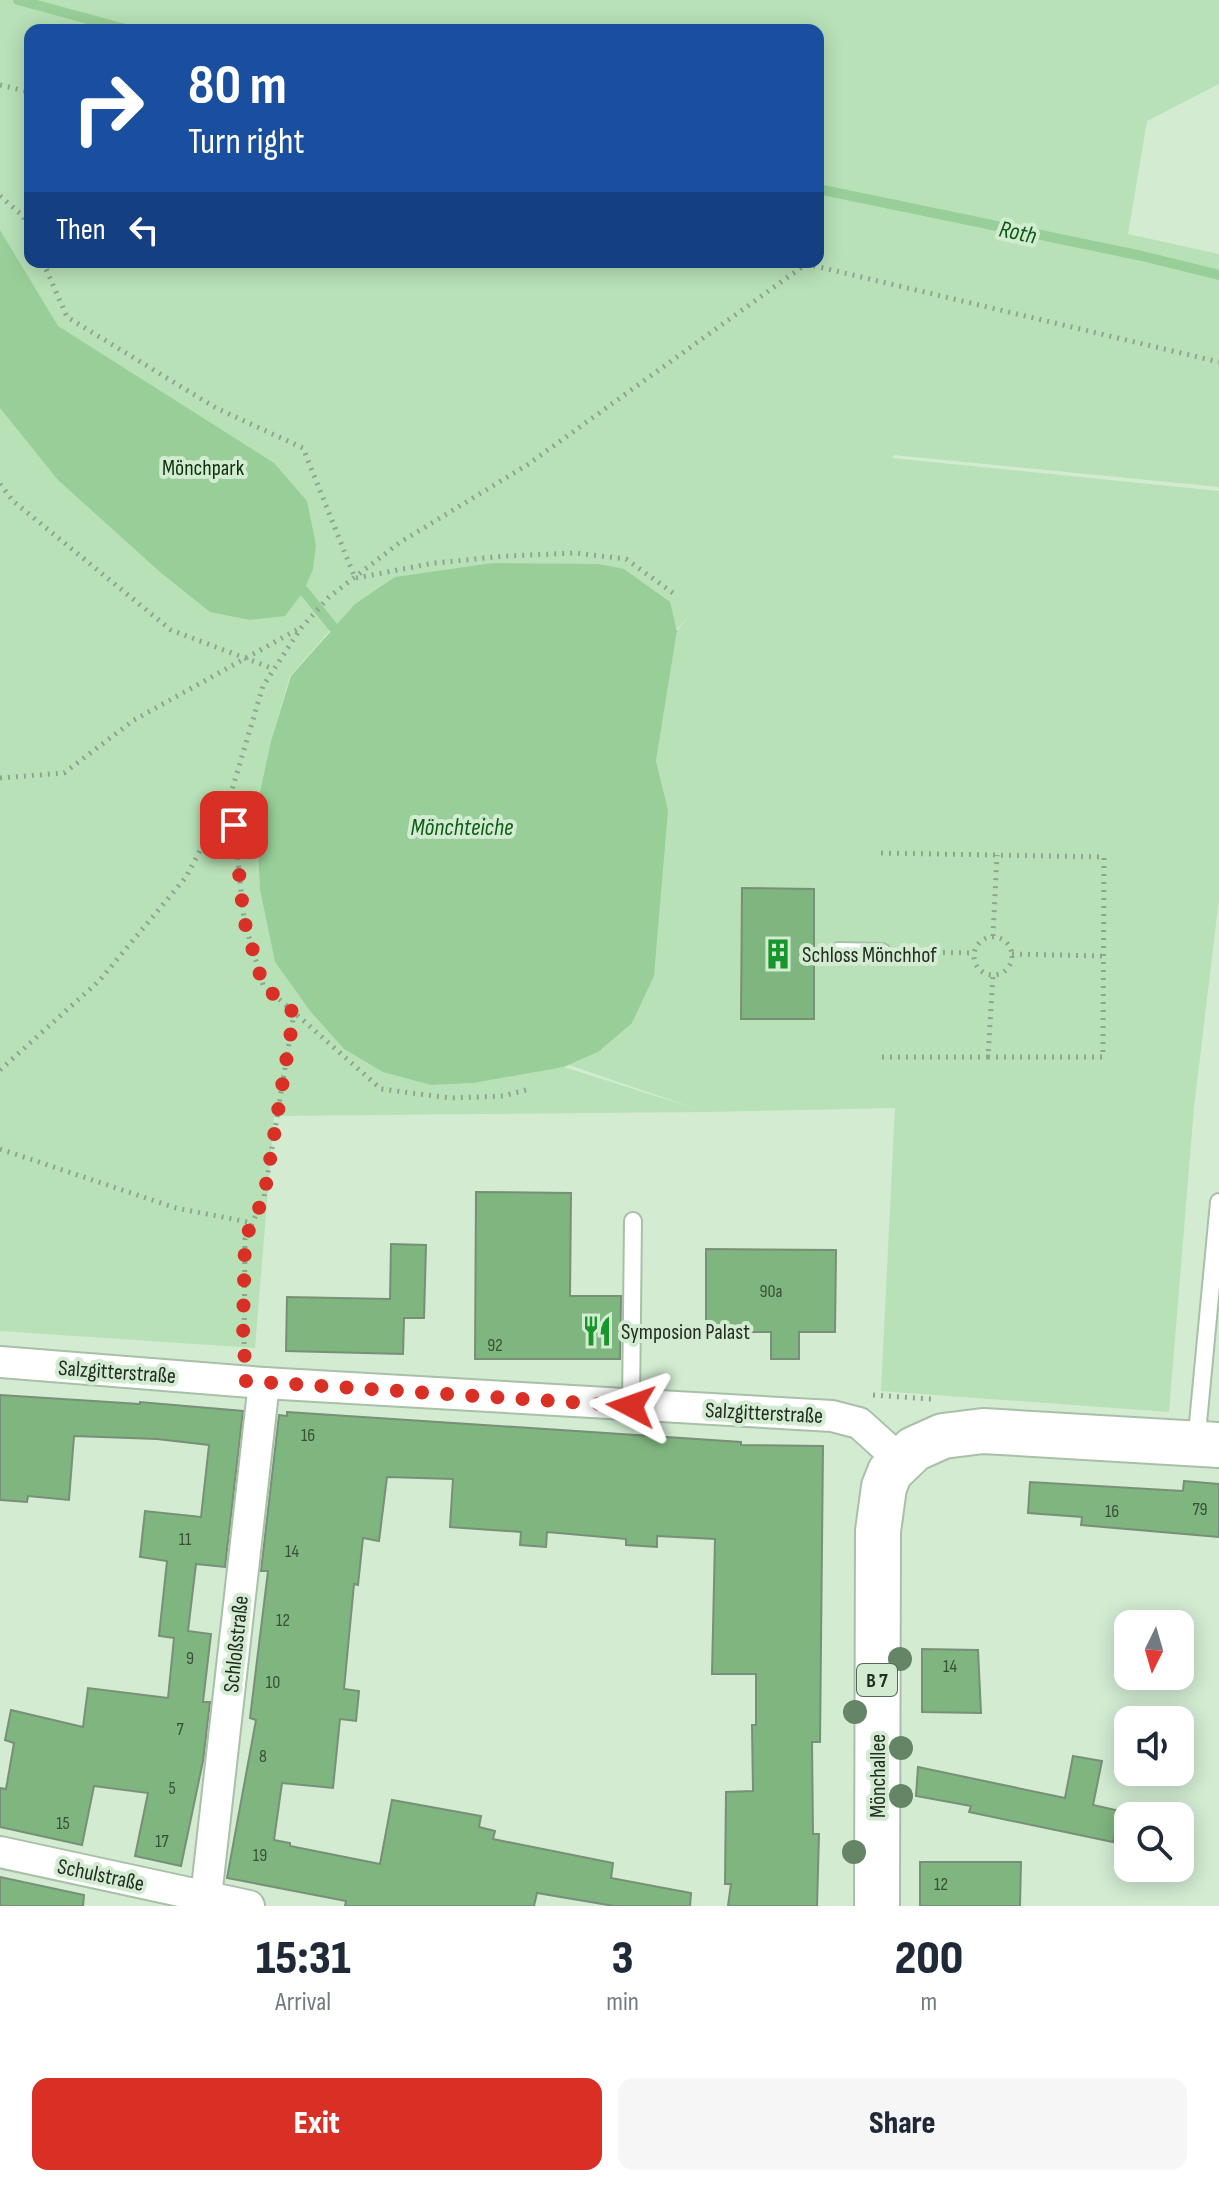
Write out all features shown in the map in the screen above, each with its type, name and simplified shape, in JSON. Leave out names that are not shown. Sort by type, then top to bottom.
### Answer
[{"type":"main road","points":[[900,1460],[914,1449],[943,1436],[983,1431],[1208,1444]]},
{"type":"main road","name":"Mönchallee","points":[[877,1906],[878,1531],[884,1487],[900,1460]]},
{"type":"street","name":"Salzgitterstraße","points":[[0,1362],[255,1382],[832,1416],[859,1423],[900,1460]]},
{"type":"street","name":"Schloßstraße","points":[[206,1901],[255,1382]]},
{"type":"street","name":"Schulstraße","points":[[0,1852],[206,1901],[249,1906]]},
{"type":"lane","points":[[838,951],[882,952]]},
{"type":"lane","points":[[1208,1444],[1219,1202]]},
{"type":"lane","points":[[631,1406],[633,1221]]},
{"type":"path","points":[[0,85],[24,91]]},
{"type":"path","points":[[0,196],[24,218]]},
{"type":"path","points":[[46,268],[67,317],[216,408],[303,448],[355,578]]},
{"type":"path","points":[[0,1070],[99,981],[186,877],[231,793],[263,686],[301,628],[329,597],[399,543],[527,465],[795,268]]},
{"type":"path","points":[[823,268],[1219,362]]},
{"type":"path","points":[[0,484],[13,501],[171,630],[274,669]]},
{"type":"path","points":[[355,578],[434,563],[575,553],[626,559],[673,593]]},
{"type":"path","points":[[0,778],[64,773],[134,720],[301,628]]},
{"type":"path","points":[[231,793],[244,920],[263,985],[381,1089],[450,1098],[503,1096],[526,1090]]},
{"type":"path","points":[[881,853],[1104,857],[1103,1057],[882,1057]]},
{"type":"path","points":[[993,936],[997,855]]},
{"type":"path","points":[[993,936],[1007,943],[1012,954],[1010,966],[993,975],[980,971],[973,953],[979,942],[993,936]]},
{"type":"path","points":[[882,952],[973,953]]},
{"type":"path","points":[[1012,954],[1103,956]]},
{"type":"path","points":[[988,1057],[993,975]]},
{"type":"path","points":[[255,1382],[243,1328],[245,1239],[264,1197],[294,1013]]},
{"type":"path","points":[[0,1149],[176,1208],[253,1223]]},
{"type":"green space","name":"Mönchpark","points":[[0,0],[1219,0],[1219,84],[1147,121],[1128,234],[1219,254],[1219,487],[894,455],[892,458],[1219,491],[1219,899],[1194,1107],[1169,1412],[881,1391],[895,1108],[704,1112],[274,1116],[255,1348],[0,1331]],"holes":[[[669,602],[677,629],[690,615],[677,631],[656,761],[668,810],[598,1052],[569,1065],[703,1111],[564,1067],[474,1083],[431,1085],[344,1049],[310,1011],[275,962],[260,890],[256,810],[271,741],[290,676],[333,627]]]},
{"type":"water","points":[[0,230],[58,326],[274,463],[307,501],[316,545],[313,569],[304,591],[285,616],[250,620],[210,612],[160,572],[58,480],[0,408]]},
{"type":"water","name":"Mönchteiche","points":[[493,563],[598,564],[624,569],[670,602],[677,631],[656,761],[668,810],[654,976],[632,1023],[598,1052],[564,1067],[474,1083],[431,1085],[383,1072],[344,1049],[310,1011],[275,962],[260,890],[256,810],[271,741],[291,676],[355,604],[395,577]]},
{"type":"building","name":"Schloss Mönchhof","points":[[742,888],[814,889],[814,1019],[741,1019]]},
{"type":"building","points":[[476,1192],[571,1193],[570,1296],[621,1296],[620,1359],[475,1359]]},
{"type":"building","points":[[391,1244],[426,1245],[424,1318],[404,1318],[403,1354],[286,1351],[287,1297],[390,1299]]},
{"type":"building","points":[[706,1249],[836,1250],[835,1332],[799,1332],[799,1359],[771,1359],[771,1332],[706,1332]]},
{"type":"building","points":[[0,1395],[243,1411],[225,1567],[196,1564],[188,1631],[211,1634],[203,1702],[210,1702],[203,1761],[181,1866],[135,1856],[148,1793],[94,1786],[82,1845],[0,1827],[0,1788],[6,1789],[14,1743],[5,1740],[11,1710],[83,1727],[88,1688],[168,1698],[174,1638],[159,1636],[167,1561],[140,1557],[145,1511],[201,1517],[209,1445],[157,1439],[74,1436],[69,1500],[28,1496],[27,1502],[0,1500]]},
{"type":"building","points":[[287,1412],[741,1442],[741,1445],[823,1446],[820,1742],[812,1742],[813,1834],[819,1834],[817,1906],[728,1906],[731,1884],[725,1884],[726,1792],[753,1791],[752,1725],[756,1725],[756,1674],[712,1674],[715,1539],[657,1536],[657,1547],[626,1545],[626,1539],[547,1532],[546,1547],[520,1545],[521,1532],[450,1527],[453,1479],[387,1477],[379,1541],[363,1538],[358,1585],[354,1584],[344,1689],[359,1691],[356,1721],[340,1719],[333,1788],[282,1783],[274,1840],[380,1864],[392,1800],[481,1816],[479,1827],[495,1831],[493,1839],[613,1863],[611,1878],[691,1893],[690,1906],[614,1906],[537,1893],[534,1906],[345,1906],[346,1901],[227,1878],[256,1720],[250,1718],[268,1571],[261,1571],[279,1415],[287,1416]]},
{"type":"building","points":[[1184,1481],[1219,1484],[1219,1537],[1081,1525],[1082,1517],[1028,1513],[1030,1482],[1183,1491]]},
{"type":"building","points":[[922,1649],[978,1650],[981,1713],[922,1712]]},
{"type":"building","points":[[1073,1756],[1102,1761],[1093,1805],[1114,1810],[1113,1842],[969,1812],[971,1806],[916,1796],[918,1767],[1065,1798]]},
{"type":"building","points":[[920,1862],[1021,1862],[1020,1906],[920,1906]]},
{"type":"building","points":[[0,1877],[84,1895],[83,1906],[0,1906]]},
{"type":"waterway","name":"Roth","points":[[18,0],[107,24]]},
{"type":"waterway","name":"Roth","points":[[824,190],[1142,256],[1219,275]]},
{"type":"waterway","points":[[304,591],[333,627]]},
{"type":"place","name":"Schloss Mönchhof","points":[[778,954]]},
{"type":"place","name":"Symposion Palast","points":[[597,1331]]},
{"type":"route","points":[[234,825],[244,920],[263,985],[294,1013],[264,1197],[245,1239],[243,1328],[246,1381],[631,1406]]}]
